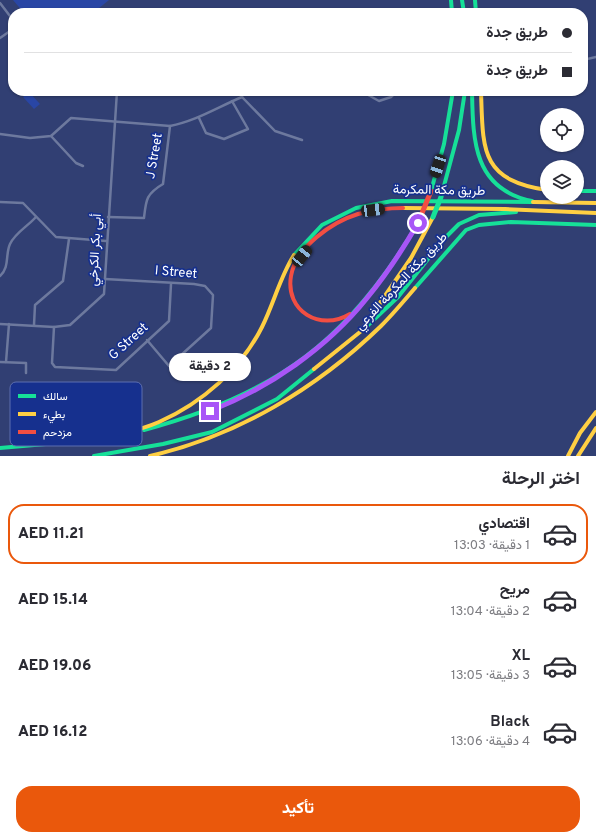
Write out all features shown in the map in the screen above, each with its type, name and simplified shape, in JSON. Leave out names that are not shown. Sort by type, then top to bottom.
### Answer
[{"type":"main road","points":[[142,430],[196,416],[249,394],[299,361],[326,340],[367,299],[418,223],[430,191],[444,144],[452,96]]},
{"type":"main road","points":[[360,332],[411,258],[433,217],[441,197],[458,136],[464,96]]},
{"type":"main road","points":[[472,96],[474,145],[477,158],[489,178],[515,196],[540,202]]},
{"type":"main road","points":[[480,96],[484,144],[491,163],[496,171],[514,184],[529,189],[540,190]]},
{"type":"main road","points":[[584,191],[596,191]]},
{"type":"main road","name":"طريق مكة المكرمة","points":[[142,427],[159,422],[199,400],[216,386],[238,364],[262,327],[285,270],[294,255],[322,226],[339,215],[356,208],[392,201],[540,204]]},
{"type":"main road","name":"طريق مكة المكرمة","points":[[584,203],[596,203]]},
{"type":"main road","name":"طريق مكة المكرمة","points":[[367,299],[346,317],[337,321],[316,321],[307,316],[294,302],[291,292],[292,276],[296,264],[302,256],[322,234],[346,219],[373,210],[391,208],[505,209],[596,213]]},
{"type":"main road","points":[[94,456],[162,444],[212,432],[277,400],[381,315],[408,285],[448,233],[460,223],[474,216],[537,211]]},
{"type":"main road","name":"طريق مكة المكرمة الفرعي","points":[[150,456],[180,449],[220,434],[272,409],[332,369],[381,326],[466,230],[480,224],[498,222],[596,225]]},
{"type":"main road","points":[[568,456],[580,433],[596,412]]},
{"type":"main road","points":[[580,455],[596,428]]},
{"type":"main road","points":[[0,448],[25,446]]},
{"type":"street","points":[[0,3],[8,13]]},
{"type":"street","name":"أبي بكر الكرخي","points":[[0,324],[54,327],[70,325],[104,294],[106,241],[117,96]]},
{"type":"street","points":[[370,96],[379,101],[392,96]]},
{"type":"street","points":[[0,134],[30,138],[51,136],[71,118],[170,126],[199,118],[242,97],[275,131],[302,140]]},
{"type":"street","points":[[199,118],[206,133],[224,139],[248,129],[232,101]]},
{"type":"street","name":"J Street","points":[[108,217],[144,218],[146,200],[152,190],[163,184],[170,126]]},
{"type":"street","points":[[51,136],[76,163],[83,166]]},
{"type":"street","points":[[0,202],[23,203],[56,237],[106,241]]},
{"type":"street","points":[[0,276],[5,272],[10,243],[36,218]]},
{"type":"street","points":[[34,325],[35,306],[63,281],[69,239]]},
{"type":"street","name":"I Street","points":[[105,279],[171,284],[194,284],[205,286],[214,295],[212,328],[169,366],[147,340]]},
{"type":"street","name":"G Street","points":[[54,327],[52,363],[55,367],[116,370],[169,321],[171,284]]},
{"type":"street","points":[[6,362],[9,324]]},
{"type":"street","points":[[0,362],[26,363],[26,373]]},
{"type":"shaded area","points":[[13,0],[109,0],[99,8],[20,8]]},
{"type":"shaded area","points":[[33,96],[40,104],[34,109],[23,97]]},
{"type":"traffic: fast","points":[[451,0],[452,8]]},
{"type":"traffic: fast","points":[[462,0],[463,8]]},
{"type":"traffic: fast","points":[[475,0],[476,8]]},
{"type":"traffic: fast","points":[[431,191],[444,144],[452,96]]},
{"type":"traffic: fast","points":[[441,197],[459,130],[464,96]]},
{"type":"traffic: fast","points":[[472,96],[476,144],[480,160],[487,174],[498,186],[513,195],[532,201]]},
{"type":"traffic: fast","points":[[584,191],[596,191]]},
{"type":"traffic: fast","points":[[433,217],[441,197]]},
{"type":"traffic: fast","points":[[294,255],[322,225],[356,208],[392,201],[533,202]]},
{"type":"traffic: fast","points":[[365,328],[398,297],[443,240],[459,224],[479,215],[516,212]]},
{"type":"traffic: fast","points":[[415,288],[466,230],[479,225],[511,222],[596,225]]},
{"type":"traffic: fast","points":[[144,430],[191,416],[232,399],[270,380],[304,358],[336,331],[364,300],[392,264],[418,223]]},
{"type":"traffic: fast","points":[[94,456],[163,444],[212,432],[277,399],[314,369]]},
{"type":"traffic: fast","points":[[0,448],[23,446]]},
{"type":"traffic: slow","points":[[481,96],[485,146],[490,159],[497,170],[509,179],[540,188]]},
{"type":"traffic: slow","points":[[533,202],[596,203]]},
{"type":"traffic: slow","points":[[403,208],[505,209],[596,213]]},
{"type":"traffic: slow","points":[[314,369],[360,332],[411,258],[433,217]]},
{"type":"traffic: slow","points":[[142,429],[159,422],[190,405],[205,395],[232,371],[243,357],[262,327],[285,272],[294,255]]},
{"type":"traffic: slow","points":[[150,456],[214,436],[244,423],[302,390],[356,349],[385,321],[415,288]]},
{"type":"traffic: slow","points":[[568,456],[580,433],[596,412]]},
{"type":"traffic: slow","points":[[578,456],[596,428]]},
{"type":"traffic: jam","points":[[418,223],[431,191]]},
{"type":"traffic: jam","points":[[350,314],[339,319],[327,321],[307,315],[299,308],[293,299],[291,276],[294,265],[300,255],[317,237],[337,223],[358,214],[392,208],[403,208]]},
{"type":"route","points":[[210,411],[249,394],[272,380],[326,340],[344,324],[367,299],[418,223]]}]
